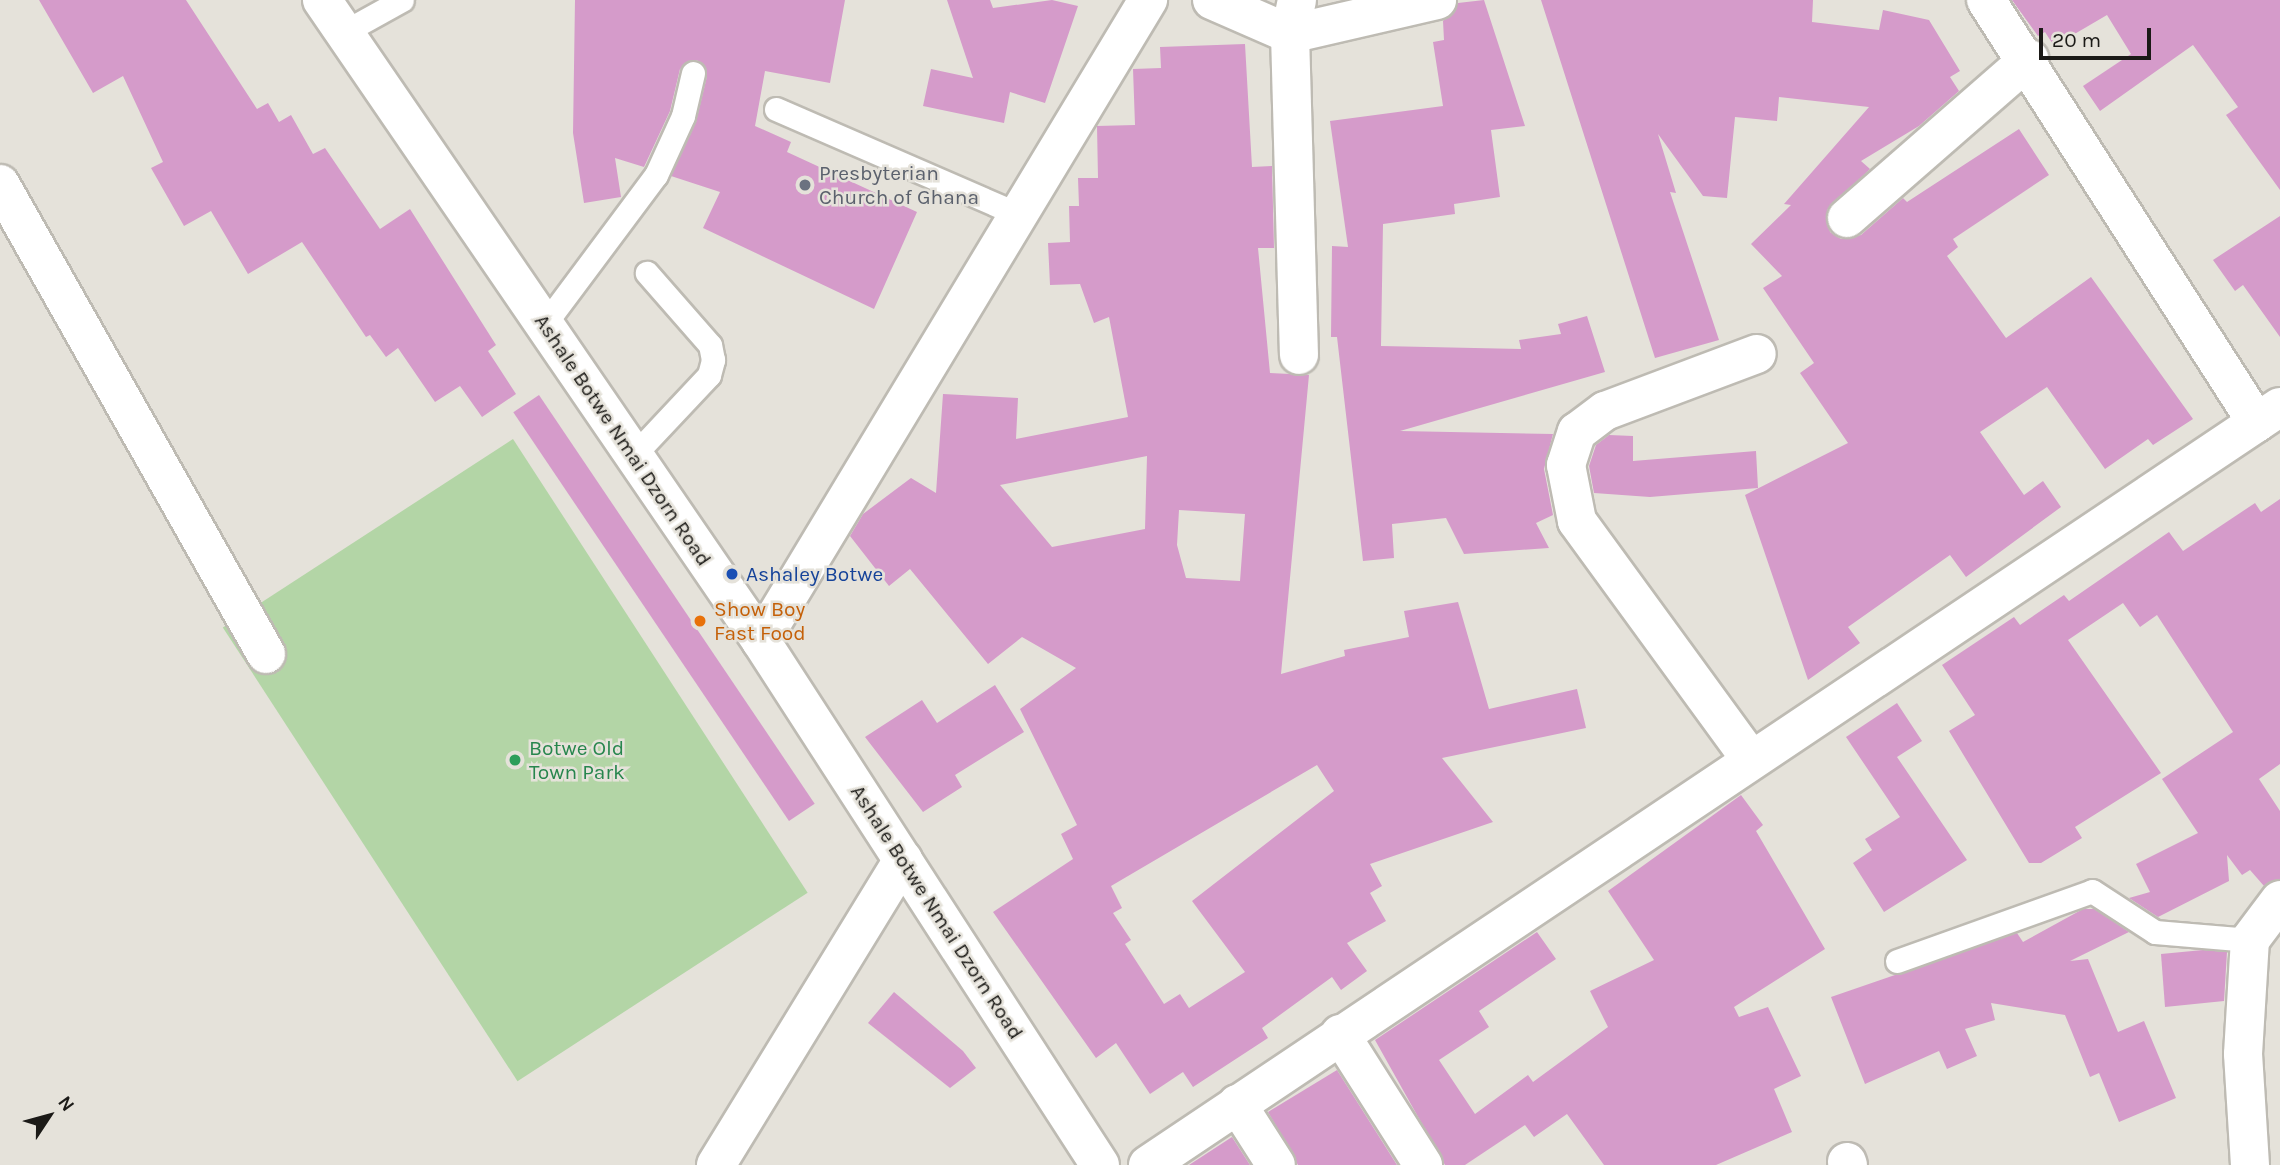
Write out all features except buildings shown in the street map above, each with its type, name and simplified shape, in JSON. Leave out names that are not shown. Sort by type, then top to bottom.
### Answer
[{"type":"street","name":"Ashale Botwe Nmai Dzorn Road","points":[[322,0],[761,641],[1100,1165]]},
{"type":"street","points":[[761,641],[1148,0]]},
{"type":"street","points":[[1212,0],[1293,17],[1437,0]]},
{"type":"street","points":[[1148,1165],[1749,757],[2268,415],[2029,59],[1986,0]]},
{"type":"street","points":[[1293,17],[1299,355]]},
{"type":"street","points":[[1847,218],[2029,59]]},
{"type":"street","points":[[0,184],[266,654]]},
{"type":"street","points":[[1749,757],[1577,521],[1566,465],[1577,432],[1605,411],[1757,354]]},
{"type":"street","points":[[716,1165],[903,860]]},
{"type":"street","points":[[2250,1165],[2243,1054],[2250,940],[2280,900]]},
{"type":"street","points":[[1339,1034],[1423,1165]]},
{"type":"street","points":[[1237,1104],[1276,1165]]},
{"type":"lane","points":[[344,32],[402,0]]},
{"type":"lane","points":[[544,325],[656,174],[683,116],[693,73]]},
{"type":"lane","points":[[776,109],[1017,214]]},
{"type":"lane","points":[[633,456],[709,375],[713,360],[710,345],[647,273]]},
{"type":"lane","points":[[1897,961],[2092,891],[2155,932],[2250,940]]},
{"type":"green space","name":"Botwe Old Town Park","points":[[513,439],[808,893],[517,1081],[223,627]]},
{"type":"place","name":"Presbyterian Church of Ghana","points":[[805,185]]},
{"type":"place","name":"Ashaley Botwe","points":[[732,574]]},
{"type":"place","name":"Show Boy Fast Food","points":[[700,621]]},
{"type":"place","name":"Botwe Old Town Park","points":[[515,760]]}]
